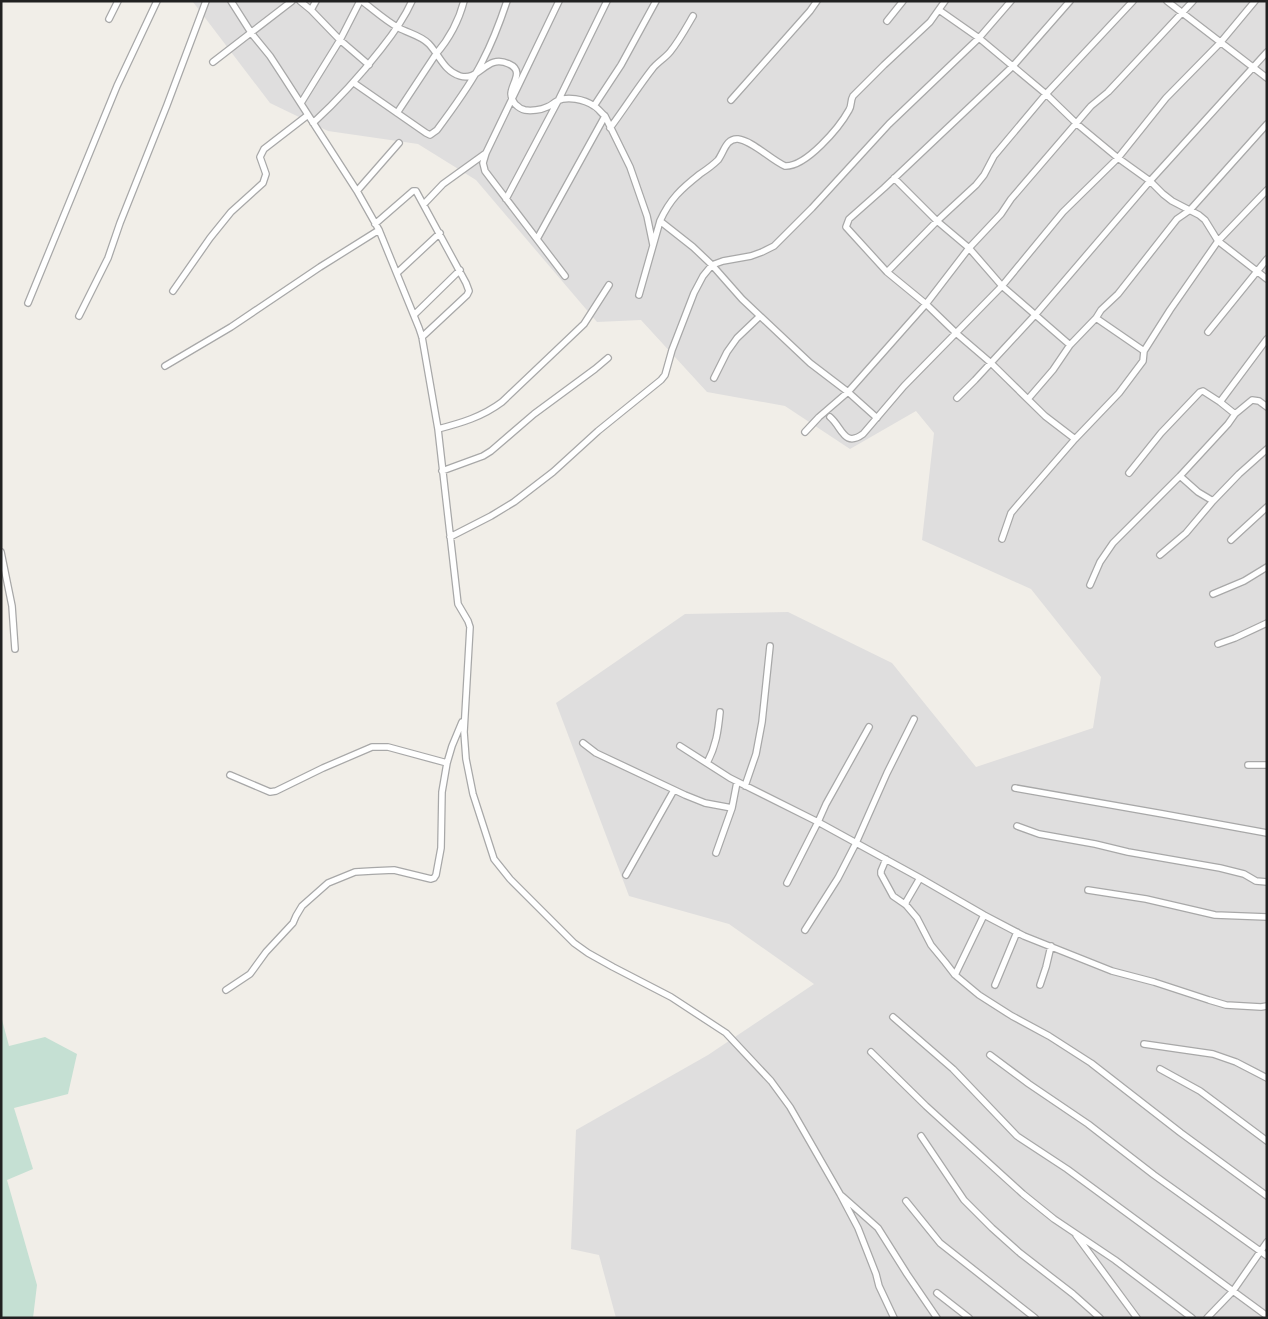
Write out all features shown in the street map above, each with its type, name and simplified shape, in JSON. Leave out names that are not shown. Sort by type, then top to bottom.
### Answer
[{"type":"street","points":[[109,19],[118,1]]},
{"type":"street","points":[[28,302],[117,86],[157,1]]},
{"type":"street","points":[[79,316],[108,258],[206,1]]},
{"type":"street","points":[[231,1],[252,34],[270,56],[357,191],[377,227],[422,337],[438,429],[458,604],[470,627],[464,732],[466,759],[473,794],[494,859],[534,905],[567,937],[588,954],[671,997],[726,1033],[771,1081],[790,1106],[858,1228],[879,1286],[894,1318]]},
{"type":"street","points":[[213,62],[252,34],[292,1]]},
{"type":"street","points":[[300,1],[369,65]]},
{"type":"street","points":[[311,10],[316,1]]},
{"type":"street","points":[[301,103],[340,40],[361,1],[398,27],[428,42],[446,68],[461,76],[468,77],[474,75],[488,64],[499,62],[510,64],[515,69],[517,76],[511,93],[512,99],[518,107],[525,110],[535,110],[547,108],[558,101],[575,99],[594,106],[605,116],[630,167],[647,216],[654,246]]},
{"type":"street","points":[[313,123],[336,102],[369,65],[398,27],[412,1]]},
{"type":"street","points":[[397,112],[443,46],[456,22],[464,1]]},
{"type":"street","points":[[354,83],[430,135],[437,130],[464,92],[482,62],[507,1]]},
{"type":"street","points":[[559,1],[486,154],[483,167],[565,276]]},
{"type":"street","points":[[506,199],[558,101],[607,1]]},
{"type":"street","points":[[594,106],[621,66],[656,1]]},
{"type":"street","points":[[731,100],[810,12],[817,1]]},
{"type":"street","points":[[887,21],[904,1]]},
{"type":"street","points":[[639,295],[660,221],[670,203],[681,190],[717,160],[728,143],[734,139],[748,142],[785,166],[792,165],[806,157],[827,141],[850,108],[853,96],[930,22],[945,1]]},
{"type":"street","points":[[450,538],[514,502],[553,472],[598,431],[661,380],[665,375],[672,350],[694,293],[703,276],[712,265],[751,256],[774,246],[812,208],[889,124],[979,38],[1012,1]]},
{"type":"street","points":[[1070,1],[1013,66],[849,219],[846,227],[887,272],[926,304],[991,363],[1044,416],[1075,439]]},
{"type":"street","points":[[887,272],[937,221],[976,185],[984,175],[994,156],[1046,94],[1133,1]]},
{"type":"street","points":[[1168,1],[1267,78]]},
{"type":"street","points":[[805,432],[848,392],[926,304],[969,248],[1001,214],[1011,199],[1091,106],[1108,92],[1193,1]]},
{"type":"street","points":[[830,417],[846,437],[852,439],[863,434],[904,386],[1002,286],[1063,212],[1118,158],[1166,98],[1220,43],[1255,1]]},
{"type":"street","points":[[939,10],[979,38],[1046,94],[1077,124],[1118,158],[1150,181],[1172,201],[1205,220],[1218,240],[1267,279]]},
{"type":"street","points":[[610,128],[654,66],[671,50],[693,16]]},
{"type":"street","points":[[957,398],[1036,314],[1150,181],[1267,52]]},
{"type":"street","points":[[174,291],[210,238],[231,212],[263,182],[266,174],[260,157],[264,149],[308,115]]},
{"type":"street","points":[[537,239],[605,116]]},
{"type":"street","points":[[1028,399],[1070,345],[1118,294],[1177,220],[1190,210],[1267,124]]},
{"type":"street","points":[[357,191],[399,143]]},
{"type":"street","points":[[424,204],[443,184],[486,154]]},
{"type":"street","points":[[894,178],[937,221],[969,248],[1002,286],[1070,345]]},
{"type":"street","points":[[1002,539],[1011,514],[1016,507],[1075,439],[1119,393],[1143,361],[1144,351],[1218,240],[1267,190]]},
{"type":"street","points":[[165,366],[231,327],[320,267],[377,227],[416,191],[460,270],[469,291],[422,337]]},
{"type":"street","points":[[660,221],[693,247],[742,299],[810,362],[877,418]]},
{"type":"street","points":[[397,273],[440,233]]},
{"type":"street","points":[[1208,332],[1267,259]]},
{"type":"street","points":[[414,315],[460,270]]},
{"type":"street","points":[[438,429],[468,421],[491,410],[502,402],[584,324],[610,285]]},
{"type":"street","points":[[714,378],[727,352],[737,338],[760,316]]},
{"type":"street","points":[[1096,318],[1144,351]]},
{"type":"street","points":[[1220,402],[1267,339]]},
{"type":"street","points":[[442,471],[483,456],[491,451],[534,414],[595,370],[608,358]]},
{"type":"street","points":[[1129,473],[1161,433],[1200,392],[1203,391],[1235,414]]},
{"type":"street","points":[[1090,585],[1100,562],[1114,543],[1180,476],[1235,414],[1252,400],[1259,401],[1267,407]]},
{"type":"street","points":[[1160,554],[1186,533],[1239,474],[1267,449]]},
{"type":"street","points":[[1180,476],[1213,502]]},
{"type":"street","points":[[1231,540],[1267,507]]},
{"type":"street","points":[[1,552],[12,606],[15,649]]},
{"type":"street","points":[[1213,594],[1244,581],[1267,567]]},
{"type":"street","points":[[1218,644],[1267,623]]},
{"type":"street","points":[[745,786],[756,754],[762,722],[770,646]]},
{"type":"street","points":[[707,763],[717,739],[720,712]]},
{"type":"street","points":[[226,990],[250,974],[266,952],[294,923],[302,906],[328,883],[355,872],[363,871],[394,870],[430,879],[436,876],[441,848],[442,801],[447,763],[465,716]]},
{"type":"street","points":[[805,930],[838,878],[914,719]]},
{"type":"street","points":[[787,884],[826,804],[869,727]]},
{"type":"street","points":[[582,743],[596,753],[674,790],[705,803],[732,808]]},
{"type":"street","points":[[680,746],[737,782],[818,822],[920,878],[984,916],[1017,932],[1112,971],[1226,1005],[1267,1006]]},
{"type":"street","points":[[230,775],[270,792],[276,792],[323,768],[372,747],[388,747],[447,763]]},
{"type":"street","points":[[1248,765],[1267,765]]},
{"type":"street","points":[[716,853],[732,808],[737,782]]},
{"type":"street","points":[[1015,788],[1267,833]]},
{"type":"street","points":[[626,874],[674,790]]},
{"type":"street","points":[[1017,826],[1039,834],[1220,868],[1244,874],[1256,881],[1267,882]]},
{"type":"street","points":[[886,860],[881,871],[893,896],[906,905],[917,918],[931,945],[955,974],[979,995],[1091,1062],[1181,1133],[1267,1196]]},
{"type":"street","points":[[906,905],[920,878]]},
{"type":"street","points":[[1088,890],[1146,899],[1215,915],[1267,917]]},
{"type":"street","points":[[955,974],[984,916]]},
{"type":"street","points":[[995,985],[1017,932]]},
{"type":"street","points":[[1040,985],[1051,946]]},
{"type":"street","points":[[894,1017],[953,1070],[1017,1136],[1067,1169],[1267,1316]]},
{"type":"street","points":[[1144,1044],[1213,1054],[1236,1062],[1267,1078]]},
{"type":"street","points":[[871,1052],[926,1106],[1023,1194],[1054,1218],[1116,1260],[1192,1318]]},
{"type":"street","points":[[990,1055],[1088,1124],[1154,1175],[1267,1256]]},
{"type":"street","points":[[1160,1069],[1200,1091],[1267,1141]]},
{"type":"street","points":[[920,1136],[964,1200],[1020,1253],[1073,1294],[1100,1318]]},
{"type":"street","points":[[840,1194],[878,1228],[937,1318]]},
{"type":"street","points":[[906,1201],[940,1244],[1034,1318]]},
{"type":"street","points":[[1074,1232],[1137,1318]]},
{"type":"street","points":[[1207,1318],[1233,1291],[1267,1242]]},
{"type":"street","points":[[937,1293],[969,1318]]},
{"type":"shaded area","points":[[191,1],[1267,1],[1267,1318],[616,1318],[599,1255],[571,1249],[576,1130],[708,1055],[814,984],[729,924],[629,896],[556,703],[685,614],[788,612],[892,663],[976,767],[1093,728],[1101,677],[1031,589],[922,540],[934,433],[916,411],[850,449],[785,406],[707,392],[641,320],[597,322],[476,180],[418,144],[328,131],[270,103]]},
{"type":"green space","points":[[1,1016],[9,1046],[45,1037],[77,1054],[68,1094],[14,1108],[33,1169],[7,1180],[37,1285],[33,1318],[1,1318]]}]
